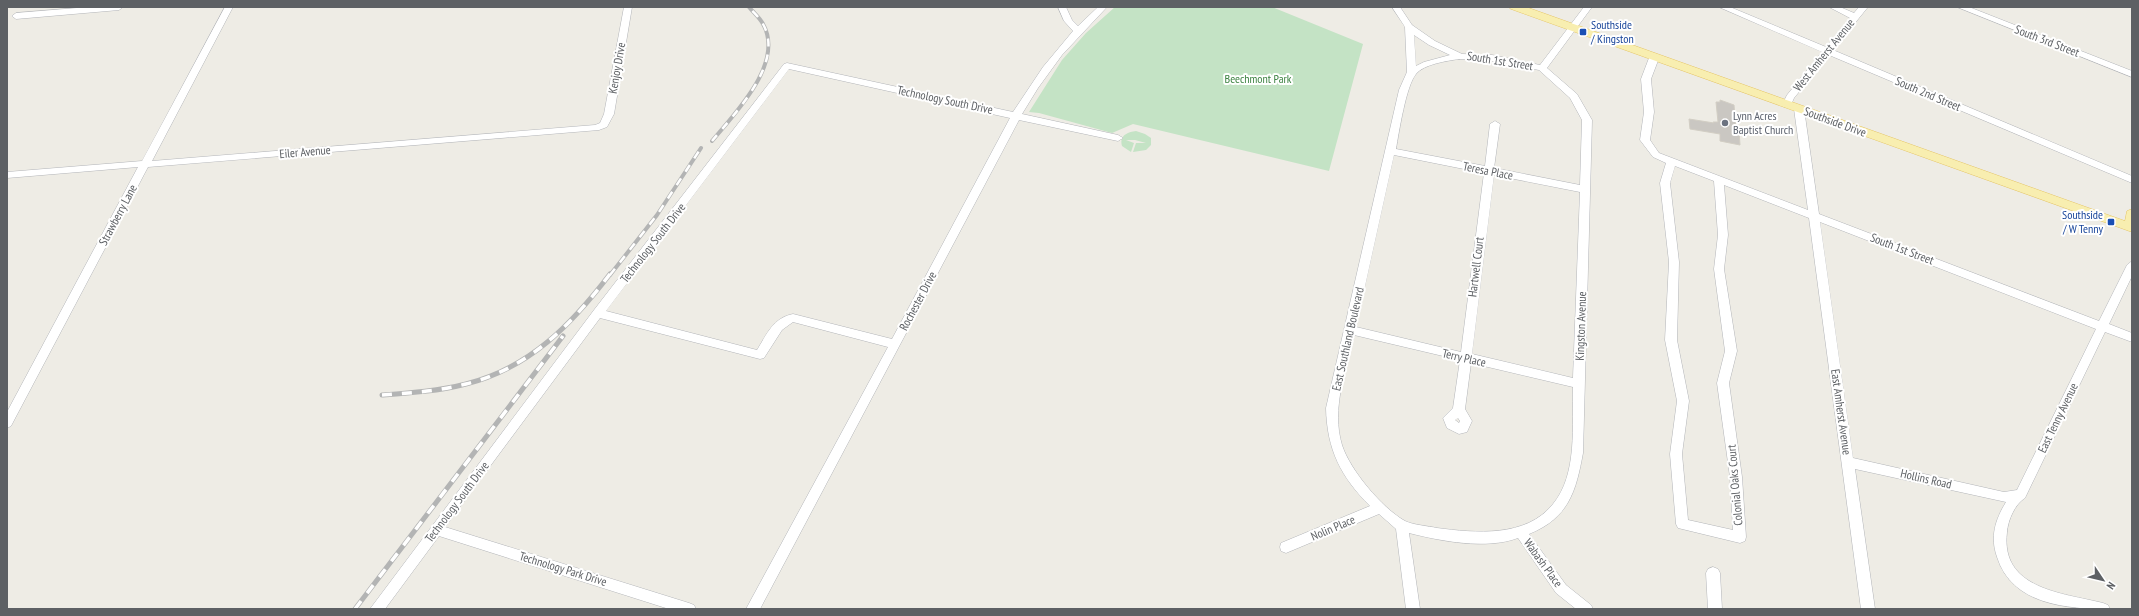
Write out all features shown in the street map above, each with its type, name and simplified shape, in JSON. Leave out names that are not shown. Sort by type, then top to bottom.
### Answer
[{"type":"main road","name":"Southside Drive","points":[[1515,7],[2132,230]]},
{"type":"main road","points":[[2132,214],[2132,230]]},
{"type":"street","points":[[16,16],[119,7]]},
{"type":"street","name":"Strawberry Lane","points":[[7,423],[229,7]]},
{"type":"street","name":"Kenjoy Drive","points":[[602,126],[606,122],[609,114],[628,7]]},
{"type":"street","points":[[1062,7],[1068,21],[1077,30]]},
{"type":"street","name":"Rochester Drive","points":[[753,609],[1002,142],[1043,72],[1077,30],[1103,7]]},
{"type":"street","points":[[1396,7],[1409,27]]},
{"type":"street","points":[[1542,68],[1588,7]]},
{"type":"street","name":"South 2nd Street","points":[[1723,7],[2132,180]]},
{"type":"street","points":[[1833,7],[1856,17]]},
{"type":"street","name":"West Amherst Avenue","points":[[1813,214],[1790,96],[1864,7]]},
{"type":"street","name":"South 3rd Street","points":[[1961,7],[2132,74]]},
{"type":"street","name":"East Southland Boulevard","points":[[1402,526],[1380,508],[1354,481],[1342,462],[1333,437],[1331,424],[1332,408],[1404,90],[1412,72],[1409,27]]},
{"type":"street","name":"South 1st Street","points":[[1409,27],[1432,43],[1458,55],[1497,59],[1542,68]]},
{"type":"street","name":"South 1st Street","points":[[1412,72],[1430,63],[1458,55]]},
{"type":"street","points":[[1654,58],[1646,79],[1649,112],[1646,140],[1648,146],[1656,154],[1671,161]]},
{"type":"street","name":"Technology South Drive","points":[[377,609],[598,313],[709,170],[787,66],[1018,116]]},
{"type":"street","name":"Kingston Avenue","points":[[1402,526],[1428,533],[1479,539],[1506,536],[1545,520],[1556,510],[1569,493],[1576,469],[1586,190],[1587,120],[1574,96],[1542,68]]},
{"type":"street","points":[[1018,116],[1118,138]]},
{"type":"street","name":"Hartwell Court","points":[[1459,410],[1464,358],[1495,124]]},
{"type":"street","name":"Eiler Avenue","points":[[7,175],[591,129],[602,126]]},
{"type":"street","name":"Teresa Place","points":[[1391,151],[1586,190]]},
{"type":"street","name":"South 1st Street","points":[[1671,161],[1718,180],[1813,214],[2132,338]]},
{"type":"street","name":"Colonial Oaks Court","points":[[1671,161],[1665,183],[1674,262],[1671,340],[1683,401],[1676,454],[1682,524],[1740,537],[1736,477],[1723,383],[1728,368],[1731,351],[1730,335],[1719,269],[1723,235],[1718,180]]},
{"type":"street","name":"East Amherst Avenue","points":[[1813,214],[1868,609]]},
{"type":"street","name":"East Tenny Avenue","points":[[2103,609],[2030,590],[2015,580],[2008,572],[2002,556],[1998,531],[2007,511],[2010,497],[2021,494],[2132,264]]},
{"type":"street","points":[[598,313],[760,355],[780,324],[786,318],[793,318],[894,344]]},
{"type":"street","name":"Terry Place","points":[[1350,330],[1579,384]]},
{"type":"street","name":"Hollins Road","points":[[1847,462],[2010,497]]},
{"type":"street","name":"Nolin Place","points":[[1286,547],[1380,508]]},
{"type":"street","points":[[1402,526],[1413,609]]},
{"type":"street","name":"Technology Park Drive","points":[[436,530],[689,609]]},
{"type":"street","name":"Wabash Place","points":[[1520,531],[1561,589],[1586,609]]},
{"type":"street","points":[[1713,573],[1715,609]]},
{"type":"green space","name":"Beechmont Park","points":[[1115,7],[1272,7],[1363,44],[1329,171],[1133,124],[1112,133],[1039,113],[1029,112],[1062,60],[1086,33]]},
{"type":"green space","points":[[1136,131],[1151,138],[1151,145],[1146,150],[1133,152],[1136,143],[1146,143],[1135,140],[1126,140],[1134,143],[1131,152],[1122,146],[1121,143],[1124,135]]},
{"type":"building","name":"Lynn Acres Baptist Church","points":[[1720,100],[1734,105],[1736,130],[1739,130],[1740,145],[1720,141],[1720,134],[1690,129],[1689,119],[1714,123],[1713,122],[1718,122],[1716,102],[1720,102]]},
{"type":"railway","points":[[712,141],[744,102],[754,87],[763,71],[768,55],[768,39],[763,24],[749,7]]},
{"type":"railway","points":[[610,275],[657,215],[701,148]]},
{"type":"railway","points":[[382,395],[424,391],[466,384],[489,377],[510,367],[548,342],[565,327],[610,274]]},
{"type":"railway","points":[[355,609],[563,336]]},
{"type":"place","name":"Southside / Kingston","points":[[1583,32]]},
{"type":"place","name":"Lynn Acres Baptist Church","points":[[1725,123]]},
{"type":"place","name":"Southside / W Tenny","points":[[2111,222]]}]
